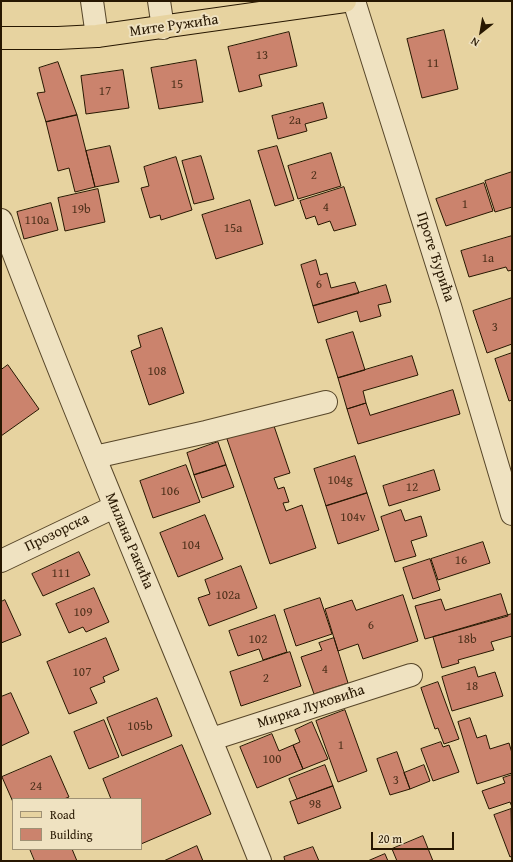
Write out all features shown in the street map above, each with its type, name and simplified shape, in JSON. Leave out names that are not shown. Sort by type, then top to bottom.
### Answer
[{"type":"main road","name":"Мите Ружића","points":[[1,38],[51,39],[97,36],[163,28],[345,1]]},
{"type":"street","points":[[92,1],[97,36]]},
{"type":"street","points":[[159,1],[163,28]]},
{"type":"street","name":"Проте Ђурића","points":[[354,1],[450,306],[512,514]]},
{"type":"street","name":"Милана Ракића","points":[[1,220],[114,506],[212,739],[260,861]]},
{"type":"street","points":[[95,457],[206,432],[326,402]]},
{"type":"street","name":"Прозорска","points":[[1,561],[114,506]]},
{"type":"street","name":"Мирка Луковића","points":[[212,739],[411,675]]},
{"type":"building","points":[[444,30],[458,89],[422,98],[407,39]]},
{"type":"building","points":[[289,32],[297,66],[259,75],[262,86],[239,92],[228,47]]},
{"type":"building","points":[[196,60],[203,102],[159,109],[151,68]]},
{"type":"building","points":[[58,62],[77,115],[46,122],[37,93],[45,92],[39,68]]},
{"type":"building","points":[[123,70],[129,108],[86,114],[81,76]]},
{"type":"building","points":[[323,103],[327,118],[305,124],[307,131],[278,139],[272,116]]},
{"type":"building","points":[[77,115],[95,187],[75,192],[69,168],[58,171],[46,122]]},
{"type":"building","points":[[110,146],[119,182],[95,187],[86,151]]},
{"type":"building","points":[[277,146],[294,200],[275,206],[258,151]]},
{"type":"building","points":[[331,153],[341,186],[298,199],[288,166]]},
{"type":"building","points":[[201,156],[214,199],[194,204],[182,161]]},
{"type":"building","points":[[176,157],[192,210],[161,220],[160,215],[150,218],[141,188],[149,186],[144,167]]},
{"type":"building","points":[[512,172],[512,207],[495,212],[485,181]]},
{"type":"building","points":[[484,183],[493,211],[446,226],[436,199]]},
{"type":"building","points":[[344,187],[356,225],[334,231],[330,221],[318,225],[315,216],[306,219],[300,201]]},
{"type":"building","points":[[98,189],[105,222],[65,231],[58,198]]},
{"type":"building","points":[[250,200],[263,244],[216,259],[202,215]]},
{"type":"building","points":[[51,203],[58,230],[24,239],[17,212]]},
{"type":"building","points":[[512,236],[512,270],[508,271],[506,267],[469,277],[461,251]]},
{"type":"building","points":[[316,260],[320,275],[327,273],[331,288],[355,282],[359,293],[313,306],[301,265]]},
{"type":"building","points":[[386,285],[391,302],[378,305],[381,316],[360,322],[357,311],[318,323],[313,306]]},
{"type":"building","points":[[512,298],[512,344],[487,353],[473,311]]},
{"type":"building","points":[[162,328],[184,393],[149,405],[131,351],[141,347],[138,336]]},
{"type":"building","points":[[353,332],[365,370],[338,378],[326,340]]},
{"type":"building","points":[[512,353],[512,400],[509,401],[495,359]]},
{"type":"building","points":[[412,356],[418,375],[363,391],[366,403],[347,409],[338,378]]},
{"type":"building","points":[[8,365],[39,409],[1,436],[1,370]]},
{"type":"building","points":[[453,390],[460,414],[358,444],[347,409],[366,403],[370,415]]},
{"type":"building","points":[[273,423],[290,473],[274,478],[278,489],[284,487],[289,502],[283,503],[286,511],[302,505],[316,548],[270,564],[227,439]]},
{"type":"building","points":[[218,442],[226,465],[194,475],[187,453]]},
{"type":"building","points":[[355,456],[367,493],[326,506],[314,469]]},
{"type":"building","points":[[186,465],[200,502],[153,518],[140,481]]},
{"type":"building","points":[[226,465],[234,487],[202,498],[194,475]]},
{"type":"building","points":[[434,470],[440,490],[389,506],[383,486]]},
{"type":"building","points":[[367,493],[379,530],[338,544],[326,506]]},
{"type":"building","points":[[401,510],[405,521],[421,516],[427,536],[411,541],[416,556],[395,562],[381,517]]},
{"type":"building","points":[[205,515],[223,559],[178,577],[160,533]]},
{"type":"building","points":[[483,542],[490,563],[438,580],[431,559]]},
{"type":"building","points":[[79,552],[90,575],[43,596],[32,574]]},
{"type":"building","points":[[430,559],[440,590],[413,599],[403,568]]},
{"type":"building","points":[[241,566],[257,608],[209,626],[198,598],[210,594],[205,580]]},
{"type":"building","points":[[94,588],[109,622],[86,632],[83,627],[69,633],[56,604]]},
{"type":"building","points":[[501,594],[508,616],[425,639],[415,606],[441,599],[445,610]]},
{"type":"building","points":[[403,595],[418,641],[363,659],[358,644],[338,651],[325,609],[352,600],[356,610]]},
{"type":"building","points":[[320,598],[332,634],[296,646],[284,610]]},
{"type":"building","points":[[5,600],[21,635],[1,643],[1,602]]},
{"type":"building","points":[[512,614],[512,636],[491,642],[494,650],[458,660],[459,663],[442,668],[433,637]]},
{"type":"building","points":[[275,615],[287,652],[263,660],[259,649],[238,656],[229,631]]},
{"type":"building","points":[[106,638],[119,670],[103,677],[105,682],[90,688],[97,703],[69,714],[47,662]]},
{"type":"building","points":[[334,638],[348,683],[314,694],[301,657],[322,650],[319,643]]},
{"type":"building","points":[[290,652],[301,686],[241,706],[230,672]]},
{"type":"building","points":[[475,667],[478,677],[495,672],[503,696],[452,711],[442,677]]},
{"type":"building","points":[[438,682],[459,739],[444,744],[438,728],[435,729],[421,688]]},
{"type":"building","points":[[11,693],[29,733],[1,746],[1,697]]},
{"type":"building","points":[[157,698],[172,736],[122,756],[107,718]]},
{"type":"building","points":[[345,710],[367,771],[338,782],[316,721]]},
{"type":"building","points":[[470,718],[477,738],[486,735],[490,749],[509,743],[512,753],[512,773],[477,784],[458,722]]},
{"type":"building","points":[[104,720],[119,757],[89,769],[74,732]]},
{"type":"building","points":[[312,722],[328,759],[303,769],[293,745],[300,742],[295,730]]},
{"type":"building","points":[[272,734],[279,751],[293,745],[303,769],[257,788],[240,747]]},
{"type":"building","points":[[441,742],[443,747],[449,745],[459,772],[433,781],[421,749]]},
{"type":"building","points":[[182,745],[211,814],[142,844],[142,798],[111,798],[103,779]]},
{"type":"building","points":[[397,752],[410,789],[390,795],[377,759]]},
{"type":"building","points":[[51,756],[69,797],[12,798],[12,800],[2,777]]},
{"type":"building","points":[[325,765],[333,786],[297,799],[289,779]]},
{"type":"building","points":[[424,765],[430,781],[410,789],[404,773]]},
{"type":"building","points":[[512,775],[512,807],[510,802],[489,809],[482,791],[505,783],[503,778]]},
{"type":"building","points":[[333,786],[341,808],[298,824],[290,802]]},
{"type":"building","points":[[511,809],[512,856],[510,857],[494,815]]},
{"type":"building","points":[[423,836],[433,861],[397,861],[392,849]]},
{"type":"building","points":[[197,846],[203,861],[164,861]]},
{"type":"building","points":[[313,847],[319,861],[285,861],[284,857]]},
{"type":"building","points":[[30,850],[72,850],[77,861],[35,861]]},
{"type":"building","points":[[385,854],[388,861],[368,861]]}]
